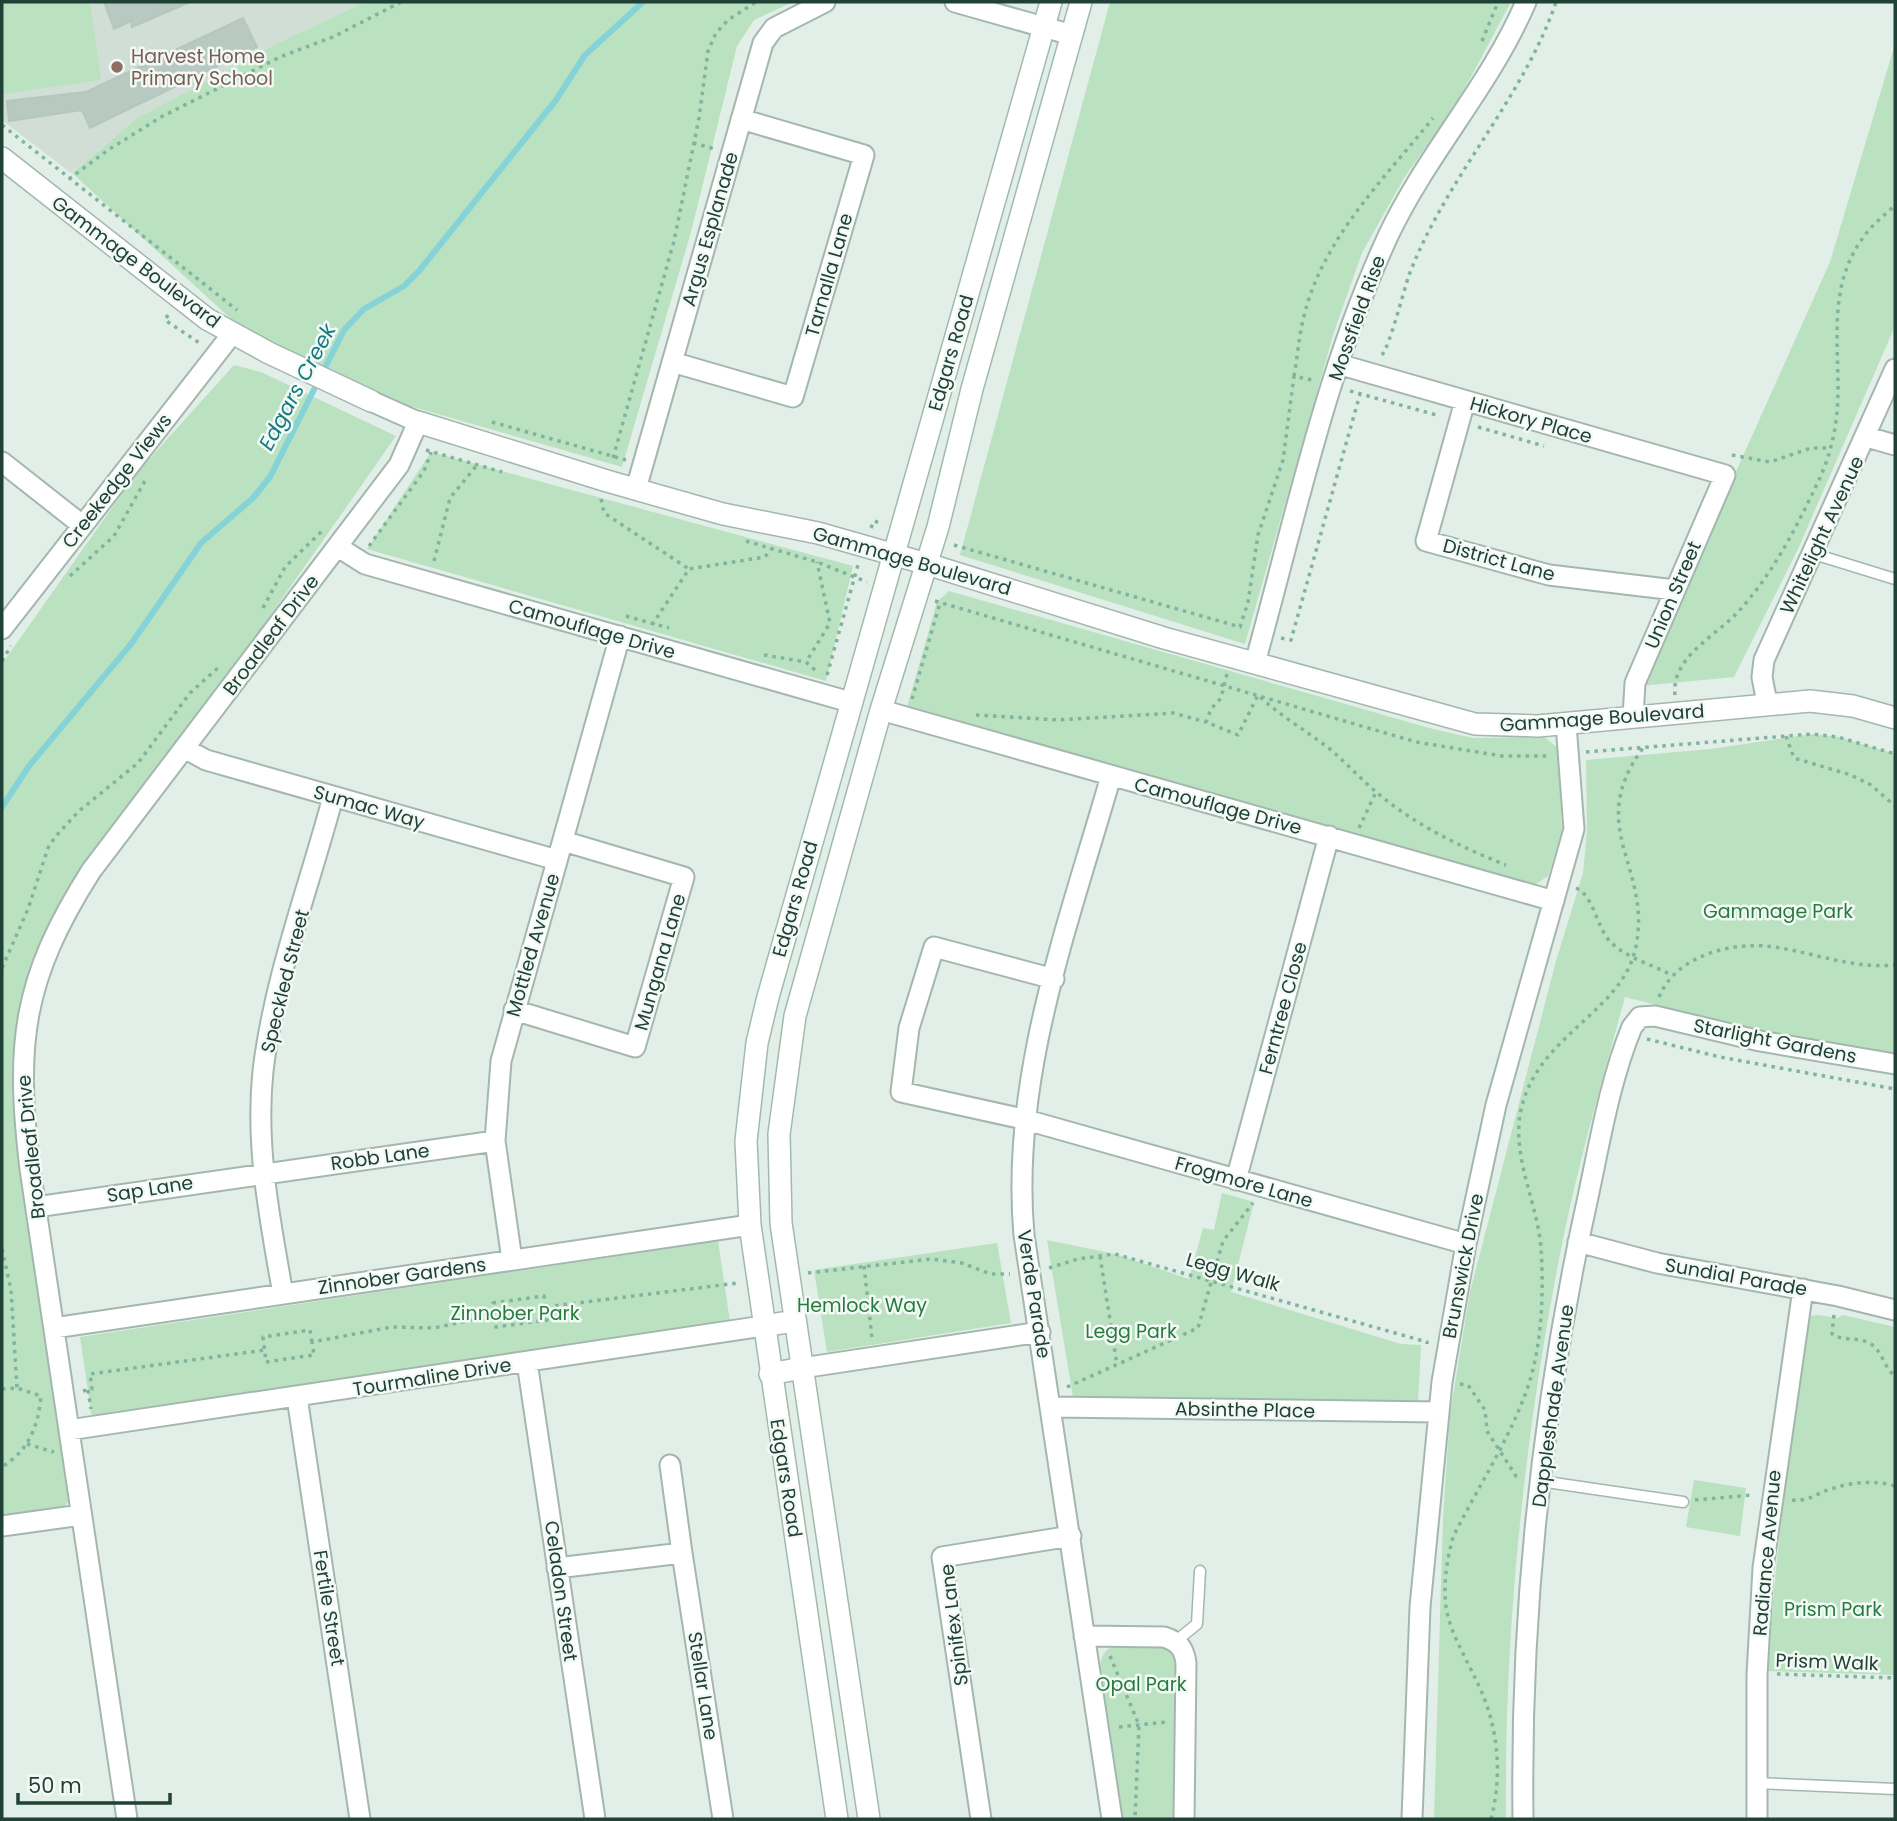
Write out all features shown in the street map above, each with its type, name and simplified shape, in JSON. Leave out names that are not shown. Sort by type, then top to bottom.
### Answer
[{"type":"main road","name":"Edgars Road","points":[[837,1819],[756,1281],[750,1225],[746,1141],[757,1044],[850,702],[1051,2]]},
{"type":"main road","name":"Edgars Road","points":[[869,1819],[781,1223],[779,1134],[788,1051],[801,994],[881,710],[927,564],[972,388],[1081,2]]},
{"type":"main road","name":"Gammage Boulevard","points":[[2,159],[180,300],[232,334],[371,401]]},
{"type":"main road","name":"Gammage Boulevard","points":[[418,422],[604,490],[636,489],[723,514],[818,533],[1255,663],[1475,724],[1504,727],[1566,724],[1810,701],[1853,706],[1895,718]]},
{"type":"main road","name":"Tourmaline Drive","points":[[763,1326],[795,1321]]},
{"type":"main road","points":[[770,1374],[802,1368]]},
{"type":"street","name":"Argus Esplanade","points":[[636,489],[768,33],[825,2]]},
{"type":"street","points":[[955,2],[1072,35]]},
{"type":"street","name":"Mossfield Rise","points":[[1255,663],[1338,364],[1361,298],[1391,231],[1420,177],[1495,65],[1526,2]]},
{"type":"street","name":"Tarnalla Lane","points":[[672,362],[793,397],[864,155],[741,119]]},
{"type":"street","name":"Creekedge Views","points":[[2,629],[232,334]]},
{"type":"street","name":"Hickory Place","points":[[1338,364],[1724,475]]},
{"type":"street","name":"Whitelight Avenue","points":[[1766,704],[1762,677],[1764,660],[1858,457],[1895,369]]},
{"type":"street","name":"Gammage Boulevard","points":[[371,401],[418,422]]},
{"type":"street","name":"District Lane","points":[[1465,401],[1426,541],[1549,575],[1675,590]]},
{"type":"street","name":"Broadleaf Drive","points":[[127,1819],[36,1207],[22,1077],[27,1021],[41,963],[54,933],[91,871],[399,465],[418,422]]},
{"type":"street","points":[[1867,437],[1895,445]]},
{"type":"street","points":[[2,462],[82,525]]},
{"type":"street","name":"Union Street","points":[[1633,717],[1635,682],[1724,475]]},
{"type":"street","name":"Camouflage Drive","points":[[338,547],[365,564],[850,702]]},
{"type":"street","name":"Mottled Avenue","points":[[512,1260],[495,1141],[497,1086],[514,1010],[621,636]]},
{"type":"street","name":"Camouflage Drive","points":[[881,710],[1353,844],[1557,892]]},
{"type":"street","name":"Brunswick Drive","points":[[1412,1819],[1420,1607],[1442,1382],[1466,1244],[1505,1069],[1574,829],[1566,724]]},
{"type":"street","name":"Sumac Way","points":[[184,748],[206,760],[333,797],[560,851]]},
{"type":"street","name":"Verde Parade","points":[[1111,776],[1030,1074],[1023,1119],[1022,1205],[1040,1332],[1062,1408],[1071,1536],[1112,1819]]},
{"type":"street","name":"Speckled Street","points":[[283,1294],[264,1172],[261,1107],[267,1043],[333,797]]},
{"type":"street","name":"Ferntree Close","points":[[1236,1180],[1329,836]]},
{"type":"street","name":"Mungana Lane","points":[[514,1010],[635,1047],[684,877],[560,851]]},
{"type":"street","name":"Frogmore Lane","points":[[1054,979],[934,947],[909,1028],[901,1092],[1023,1119],[1466,1244]]},
{"type":"street","name":"Starlight Gardens","points":[[1654,1016],[1760,1041],[1895,1064]]},
{"type":"street","name":"Dappleshade Avenue","points":[[1523,1819],[1524,1697],[1541,1481],[1559,1348],[1578,1242],[1629,1034],[1640,1017],[1654,1016]]},
{"type":"street","name":"Robb Lane","points":[[264,1172],[495,1141]]},
{"type":"street","name":"Sap Lane","points":[[36,1207],[264,1172]]},
{"type":"street","name":"Zinnober Gardens","points":[[54,1328],[750,1225]]},
{"type":"street","name":"Sundial Parade","points":[[1578,1242],[1700,1272],[1803,1289],[1895,1310]]},
{"type":"street","name":"Radiance Avenue","points":[[1757,1819],[1757,1675],[1771,1497],[1803,1289]]},
{"type":"street","name":"Tourmaline Drive","points":[[69,1430],[763,1326]]},
{"type":"street","points":[[802,1368],[1040,1332]]},
{"type":"street","name":"Celadon Street","points":[[527,1363],[595,1819]]},
{"type":"street","name":"Fertile Street","points":[[297,1397],[360,1819]]},
{"type":"street","name":"Absinthe Place","points":[[1062,1408],[1438,1412]]},
{"type":"street","name":"Stellar Lane","points":[[670,1465],[723,1819]]},
{"type":"street","points":[[2,1526],[81,1515]]},
{"type":"street","name":"Spinifex Lane","points":[[981,1819],[942,1557],[1071,1536]]},
{"type":"street","points":[[557,1568],[682,1553]]},
{"type":"street","points":[[1084,1636],[1164,1637],[1176,1641],[1184,1650],[1184,1819]]},
{"type":"lane","points":[[1814,554],[1895,579]]},
{"type":"lane","points":[[1541,1481],[1683,1502]]},
{"type":"lane","points":[[1176,1641],[1196,1624],[1200,1571]]},
{"type":"lane","points":[[1757,1783],[1895,1789]]},
{"type":"path","points":[[69,179],[108,149],[161,117],[279,57],[333,37],[401,2]]},
{"type":"path","points":[[689,569],[604,513],[604,490],[674,241],[699,118],[708,51],[716,33],[728,20],[755,2]]},
{"type":"path","points":[[1479,49],[1498,2]]},
{"type":"path","points":[[1206,722],[1211,709],[1221,698],[1240,627],[1291,640],[1369,360],[1377,354],[1384,355],[1410,273],[1444,201],[1518,83],[1536,50],[1556,2]]},
{"type":"path","points":[[1294,376],[1305,312],[1331,250],[1439,111]]},
{"type":"path","points":[[2,125],[241,313]]},
{"type":"path","points":[[1679,745],[1675,683],[1680,667],[1737,614],[1767,575],[1802,513],[1832,448],[1838,392],[1835,317],[1842,284],[1863,237],[1895,205]]},
{"type":"path","points":[[484,419],[643,464]]},
{"type":"path","points":[[1732,455],[1770,462],[1811,448],[1832,448],[1858,457]]},
{"type":"path","points":[[380,551],[367,549],[425,471],[431,452]]},
{"type":"path","points":[[444,565],[431,561],[450,498],[477,465]]},
{"type":"path","points":[[261,612],[279,576],[305,547]]},
{"type":"path","points":[[806,662],[830,624],[817,562]]},
{"type":"path","points":[[752,653],[806,662],[826,681],[854,578]]},
{"type":"path","points":[[923,704],[912,701],[938,602],[1416,742],[1502,756],[1549,756],[1812,734],[1838,737],[1895,754]]},
{"type":"path","points":[[616,613],[673,630]]},
{"type":"path","points":[[2,968],[27,909],[48,848],[55,837],[79,811],[138,763],[190,693],[226,659]]},
{"type":"path","points":[[968,714],[1058,720],[1173,713],[1238,735],[1258,695]]},
{"type":"path","points":[[1258,695],[1274,710],[1333,752],[1376,792],[1443,836],[1517,869]]},
{"type":"path","points":[[1786,736],[1794,758],[1851,775],[1871,785],[1895,806]]},
{"type":"path","points":[[1491,1819],[1497,1775],[1493,1726],[1478,1683],[1450,1626],[1444,1583],[1453,1537],[1500,1451],[1530,1380],[1542,1298],[1540,1244],[1519,1148],[1522,1105],[1533,1076],[1544,1059],[1559,1041],[1610,996],[1633,957],[1638,930],[1638,900],[1617,819],[1623,781],[1643,748]]},
{"type":"path","points":[[1549,756],[1551,768]]},
{"type":"path","points":[[1353,844],[1376,792]]},
{"type":"path","points":[[1557,892],[1583,891],[1609,940],[1633,957],[1672,975]]},
{"type":"path","points":[[1654,1016],[1664,984],[1672,975],[1704,956],[1758,946],[1827,960],[1895,965]]},
{"type":"path","points":[[1647,1039],[1720,1057],[1895,1089]]},
{"type":"path","points":[[1062,1408],[1067,1387],[1198,1328],[1223,1241],[1248,1211],[1261,1187]]},
{"type":"path","points":[[2,1249],[11,1290],[18,1388]]},
{"type":"path","name":"Legg Walk","points":[[789,1277],[932,1259],[962,1263],[998,1275],[1030,1272],[1100,1255],[1115,1254],[1427,1342]]},
{"type":"path","points":[[1100,1255],[1117,1365]]},
{"type":"path","points":[[864,1266],[874,1357]]},
{"type":"path","points":[[545,1307],[756,1281]]},
{"type":"path","points":[[544,1296],[545,1307],[547,1320],[496,1327],[493,1303],[544,1296]]},
{"type":"path","points":[[1838,1296],[1832,1335],[1839,1339],[1866,1341],[1874,1346],[1895,1376]]},
{"type":"path","points":[[312,1342],[392,1327],[434,1328],[495,1315]]},
{"type":"path","points":[[310,1330],[312,1342],[314,1354],[266,1362],[263,1336],[310,1330]]},
{"type":"path","points":[[98,1373],[264,1350]]},
{"type":"path","points":[[1442,1382],[1468,1385],[1485,1410],[1487,1431],[1516,1476],[1541,1481]]},
{"type":"path","points":[[2,1389],[18,1388],[41,1396],[38,1420],[21,1452],[2,1467]]},
{"type":"path","points":[[1109,1654],[1139,1725],[1135,1819]]},
{"type":"path","name":"Prism Walk","points":[[1757,1675],[1895,1678]]},
{"type":"path","points":[[1099,1729],[1185,1720]]},
{"type":"shaded area","name":"Harvest Home Primary School","points":[[2,2],[366,2],[286,39],[137,118],[71,173],[2,120]]},
{"type":"green space","points":[[2,2],[90,2],[101,80],[2,94]]},
{"type":"green space","points":[[366,2],[793,2],[754,20],[737,46],[691,232],[622,467],[406,405],[242,329],[72,173],[137,118],[286,39]]},
{"type":"green space","points":[[1110,2],[1511,2],[1458,101],[1404,178],[1362,253],[1334,332],[1245,644],[960,555]]},
{"type":"green space","points":[[1895,44],[1895,326],[1798,549],[1734,677],[1640,686],[1830,262]]},
{"type":"green space","points":[[234,365],[261,372],[396,436],[193,726],[90,856],[42,937],[26,984],[15,1046],[12,1095],[73,1498],[62,1508],[2,1516],[2,664],[135,475]]},
{"type":"green space","points":[[431,452],[853,566],[826,681],[367,549]]},
{"type":"green space","points":[[949,591],[1433,729],[1473,738],[1544,737],[1558,748],[1562,830],[1548,876],[1533,886],[907,707],[937,602]]},
{"type":"green space","name":"Gammage Park","points":[[1812,734],[1838,737],[1895,754],[1895,1053],[1751,1029],[1625,997],[1570,1208],[1538,1382],[1513,1600],[1506,1746],[1506,1819],[1434,1819],[1443,1519],[1450,1414],[1470,1292],[1556,961],[1583,873],[1587,831],[1586,760],[1711,749]]},
{"type":"green space","name":"Legg Park","points":[[1222,1193],[1254,1202],[1231,1292],[1401,1344],[1421,1345],[1418,1403],[1073,1397],[1047,1240],[1115,1254],[1189,1279],[1203,1228],[1214,1230]]},
{"type":"green space","name":"Zinnober Park","points":[[718,1241],[730,1322],[92,1418],[80,1337]]},
{"type":"green space","name":"Hemlock Way","points":[[997,1243],[1011,1323],[827,1352],[814,1270]]},
{"type":"green space","name":"Prism Park","points":[[1843,1315],[1895,1327],[1895,1675],[1768,1671],[1779,1537],[1796,1404],[1809,1316],[1837,1318]]},
{"type":"green space","points":[[1694,1480],[1746,1488],[1740,1536],[1686,1527]]},
{"type":"green space","name":"Opal Park","points":[[1118,1645],[1162,1646],[1174,1655],[1178,1663],[1176,1819],[1123,1819],[1100,1666],[1105,1652]]},
{"type":"building","points":[[104,2],[190,2],[132,27],[131,21],[114,29]]},
{"type":"building","points":[[243,18],[257,47],[90,128],[82,110],[9,121],[7,101],[86,92]]},
{"type":"waterway","name":"Edgars Creek","points":[[2,807],[29,766],[131,644],[201,543],[253,498],[270,477],[344,330],[364,309],[404,286],[419,271],[556,100],[585,55],[643,2]]},
{"type":"place","name":"Harvest Home Primary School","points":[[117,67]]}]
